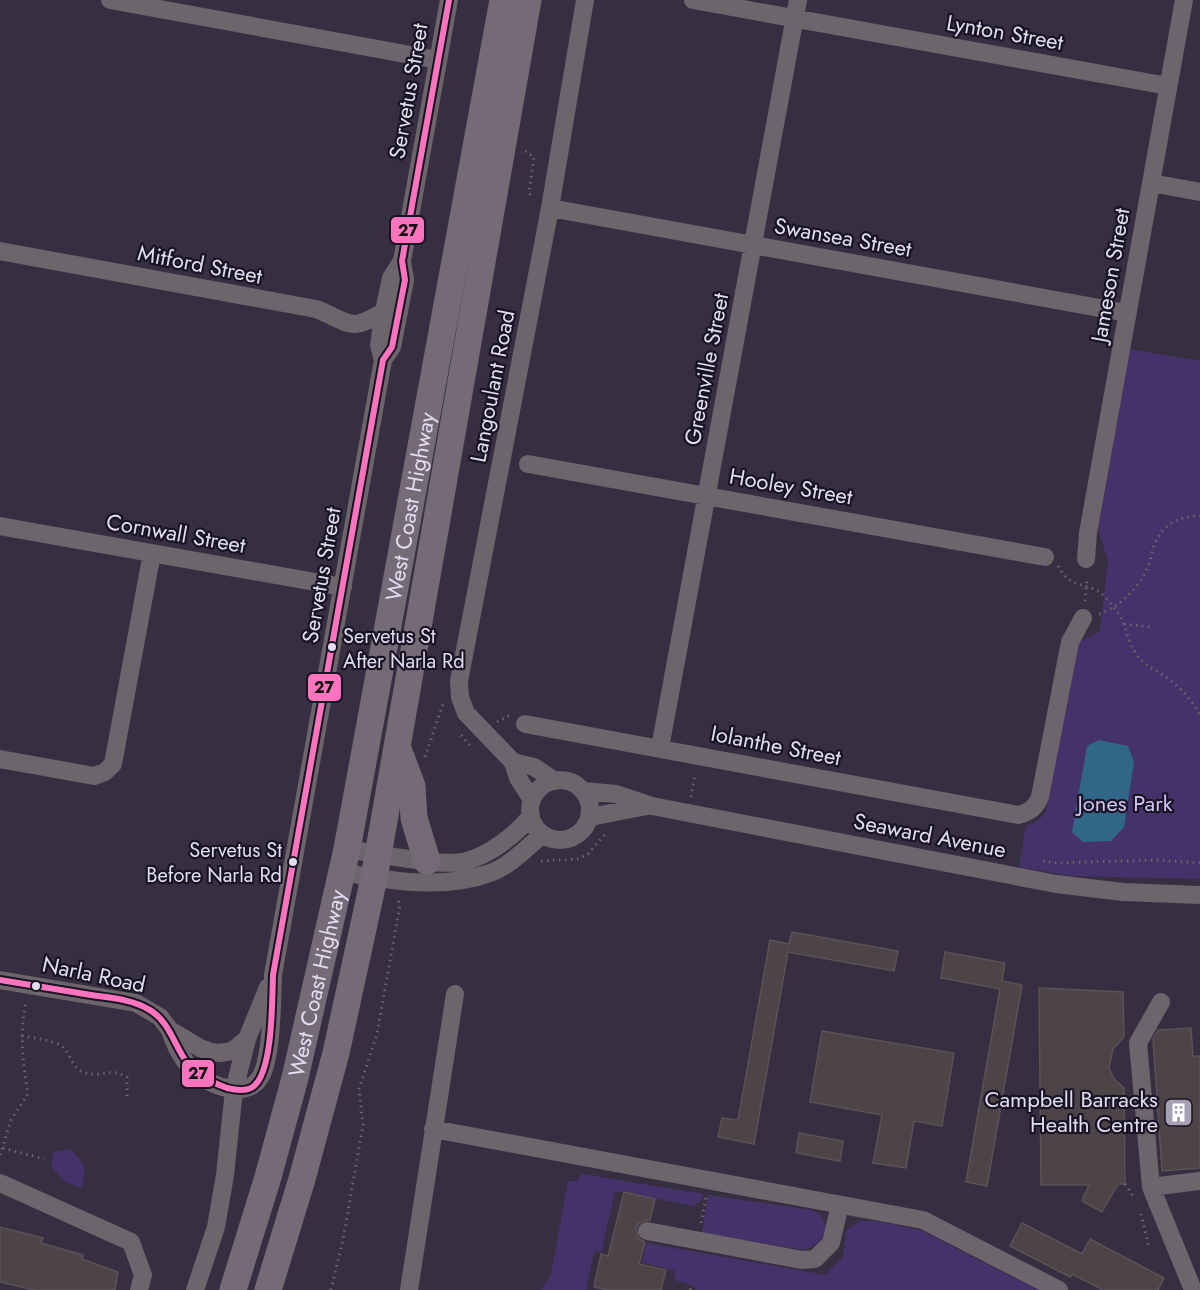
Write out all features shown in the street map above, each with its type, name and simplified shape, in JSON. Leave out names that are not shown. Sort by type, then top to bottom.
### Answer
[{"type":"highway","name":"West Coast Highway","points":[[233,1290],[296,1078],[345,861],[503,0]]},
{"type":"highway","name":"West Coast Highway","points":[[268,1290],[302,1179],[336,1053],[376,866],[528,0]]},
{"type":"highway","points":[[398,748],[412,786],[414,818],[427,861]]},
{"type":"street","points":[[110,0],[438,60]]},
{"type":"street","name":"Servetus Street","points":[[234,1090],[247,1090],[255,1085],[264,1068],[270,1035],[273,975],[383,360],[392,347],[405,280],[402,261],[449,0]]},
{"type":"street","name":"Langoulant Road","points":[[531,808],[513,762],[466,713],[460,697],[459,681],[543,205],[585,0]]},
{"type":"street","name":"Lynton Street","points":[[693,0],[1168,86]]},
{"type":"street","name":"Greenville Street","points":[[660,748],[798,0]]},
{"type":"street","name":"Jameson Street","points":[[1086,559],[1088,533],[1184,0]]},
{"type":"street","points":[[1151,183],[1200,192]]},
{"type":"street","name":"Swansea Street","points":[[543,205],[1127,313]]},
{"type":"street","name":"Mitford Street","points":[[0,250],[316,309],[348,324],[358,325],[384,311]]},
{"type":"street","name":"Servetus Street","points":[[383,360],[379,345],[384,311],[391,278],[402,261]]},
{"type":"street","name":"Hooley Street","points":[[528,464],[1045,557]]},
{"type":"street","name":"Cornwall Street","points":[[0,526],[343,587]]},
{"type":"street","points":[[0,759],[94,776],[105,772],[113,764],[152,553]]},
{"type":"street","name":"Iolanthe Street","points":[[525,724],[1018,815],[1029,812],[1036,806],[1040,797],[1070,642],[1083,618]]},
{"type":"street","name":"Langoulant Road","points":[[513,762],[534,767],[555,781]]},
{"type":"street","points":[[345,861],[376,866],[427,861],[448,863],[467,861],[487,852],[517,832],[531,808],[537,791],[555,781],[570,782],[583,791],[590,803],[590,817],[586,826],[571,839],[561,841],[542,834],[535,826],[531,808]]},
{"type":"street","name":"Seaward Avenue","points":[[583,791],[616,794],[652,806],[1056,884],[1123,892],[1200,895]]},
{"type":"street","name":"Seaward Avenue","points":[[590,817],[618,810],[652,806]]},
{"type":"street","points":[[345,861],[444,882],[463,880],[492,872],[513,859],[542,834]]},
{"type":"street","name":"Servetus Street","points":[[195,1290],[216,1227],[225,1175],[234,1090],[246,1039],[273,975]]},
{"type":"street","name":"Narla Road","points":[[0,980],[136,1003],[160,1017],[170,1030],[175,1046],[197,1074],[234,1090]]},
{"type":"street","points":[[409,1290],[455,994]]},
{"type":"street","points":[[1161,1002],[1138,1043],[1151,1187],[1193,1290]]},
{"type":"street","name":"Narla Road","points":[[170,1030],[200,1048],[219,1053],[232,1051],[246,1039]]},
{"type":"street","points":[[433,1130],[923,1220],[1059,1290]]},
{"type":"street","points":[[1151,1187],[1200,1181]]},
{"type":"street","points":[[0,1183],[131,1242],[143,1275],[139,1290]]},
{"type":"street","points":[[647,1231],[802,1260],[815,1259],[831,1243],[840,1205]]},
{"type":"path","points":[[524,150],[534,157],[529,193],[543,205]]},
{"type":"path","points":[[1086,559],[1087,587],[1083,618],[1114,608],[1136,585],[1148,567],[1154,546],[1163,530],[1172,522],[1186,517],[1200,516]]},
{"type":"path","points":[[1045,557],[1057,562],[1066,579],[1098,592],[1114,608],[1124,624],[1137,656],[1149,668],[1165,676],[1181,689],[1200,715]]},
{"type":"path","points":[[1124,624],[1152,627]]},
{"type":"path","points":[[688,813],[696,766]]},
{"type":"path","points":[[533,864],[543,861],[578,859],[588,854],[614,826]]},
{"type":"path","points":[[1040,861],[1056,863],[1157,860],[1200,863]]},
{"type":"path","points":[[331,1290],[343,1239],[363,1125],[360,1089],[377,1034],[400,905],[406,901]]},
{"type":"path","points":[[0,1155],[11,1120],[28,1094],[23,1061],[22,1018],[30,985]]},
{"type":"path","points":[[22,1036],[58,1044],[67,1051],[74,1066],[86,1073],[118,1072],[127,1077],[128,1096]]},
{"type":"path","points":[[3,1148],[44,1159]]},
{"type":"path","points":[[697,1241],[709,1180]]},
{"type":"path","points":[[1125,1184],[1135,1198]]},
{"type":"path","points":[[1141,1211],[1149,1247]]},
{"type":"green space","name":"Jones Park","points":[[1130,349],[1200,361],[1200,879],[1071,876],[1019,867],[1026,826],[1040,819],[1048,806],[1077,643],[1100,631],[1108,560],[1098,530]]},
{"type":"green space","points":[[69,1149],[82,1162],[84,1175],[82,1188],[64,1180],[51,1166],[54,1152]]},
{"type":"green space","points":[[582,1174],[703,1194],[702,1200],[693,1206],[615,1192],[601,1252],[594,1251],[586,1289],[588,1290],[541,1290],[551,1274],[568,1181],[577,1181]]},
{"type":"green space","points":[[708,1195],[812,1210],[824,1220],[825,1232],[817,1243],[804,1250],[702,1233]]},
{"type":"green space","points":[[860,1221],[876,1221],[920,1230],[1038,1290],[695,1290],[695,1286],[674,1280],[675,1271],[642,1262],[646,1243],[826,1275],[843,1256],[846,1231]]},
{"type":"water","points":[[1099,740],[1128,746],[1134,762],[1124,827],[1111,841],[1083,842],[1072,832],[1087,746]]},
{"type":"building","points":[[792,932],[898,951],[894,971],[788,952],[754,1144],[718,1137],[722,1118],[738,1120],[770,940],[789,944]]},
{"type":"building","points":[[945,952],[1005,963],[1002,981],[1022,985],[987,1186],[966,1182],[1000,989],[941,978]]},
{"type":"building","points":[[1039,988],[1123,992],[1124,1037],[1113,1049],[1109,1068],[1114,1079],[1124,1088],[1125,1184],[1118,1184],[1102,1212],[1082,1201],[1089,1185],[1041,1185]]},
{"type":"building","name":"Campbell Barracks Health Centre","points":[[1191,1028],[1193,1056],[1200,1056],[1200,1168],[1162,1171],[1153,1039],[1158,1030]]},
{"type":"building","points":[[822,1031],[954,1053],[942,1126],[914,1121],[906,1168],[873,1163],[882,1115],[810,1102]]},
{"type":"building","points":[[799,1133],[843,1141],[840,1161],[796,1153]]},
{"type":"building","points":[[624,1192],[655,1199],[650,1220],[638,1224],[636,1230],[639,1239],[645,1242],[639,1264],[666,1270],[661,1290],[609,1290],[594,1287],[601,1254],[608,1256]]},
{"type":"building","points":[[1022,1223],[1082,1254],[1090,1239],[1164,1278],[1158,1290],[1103,1290],[1072,1274],[1070,1277],[1010,1246]]},
{"type":"building","points":[[0,1227],[43,1238],[41,1243],[83,1255],[82,1259],[118,1272],[115,1290],[34,1290],[0,1282]]},
{"type":"transit line","name":"27","points":[[0,980],[135,1003],[148,1009],[162,1020],[188,1064],[206,1079],[227,1088],[241,1090],[251,1088],[260,1078],[268,1050],[273,975],[383,360],[392,347],[405,280],[402,261],[449,0]]},
{"type":"place","name":"Servetus St After Narla Rd","points":[[332,647]]},
{"type":"place","name":"Servetus St Before Narla Rd","points":[[293,862]]},
{"type":"place","name":"Campbell Barracks Health Centre","points":[[1179,1112]]}]
